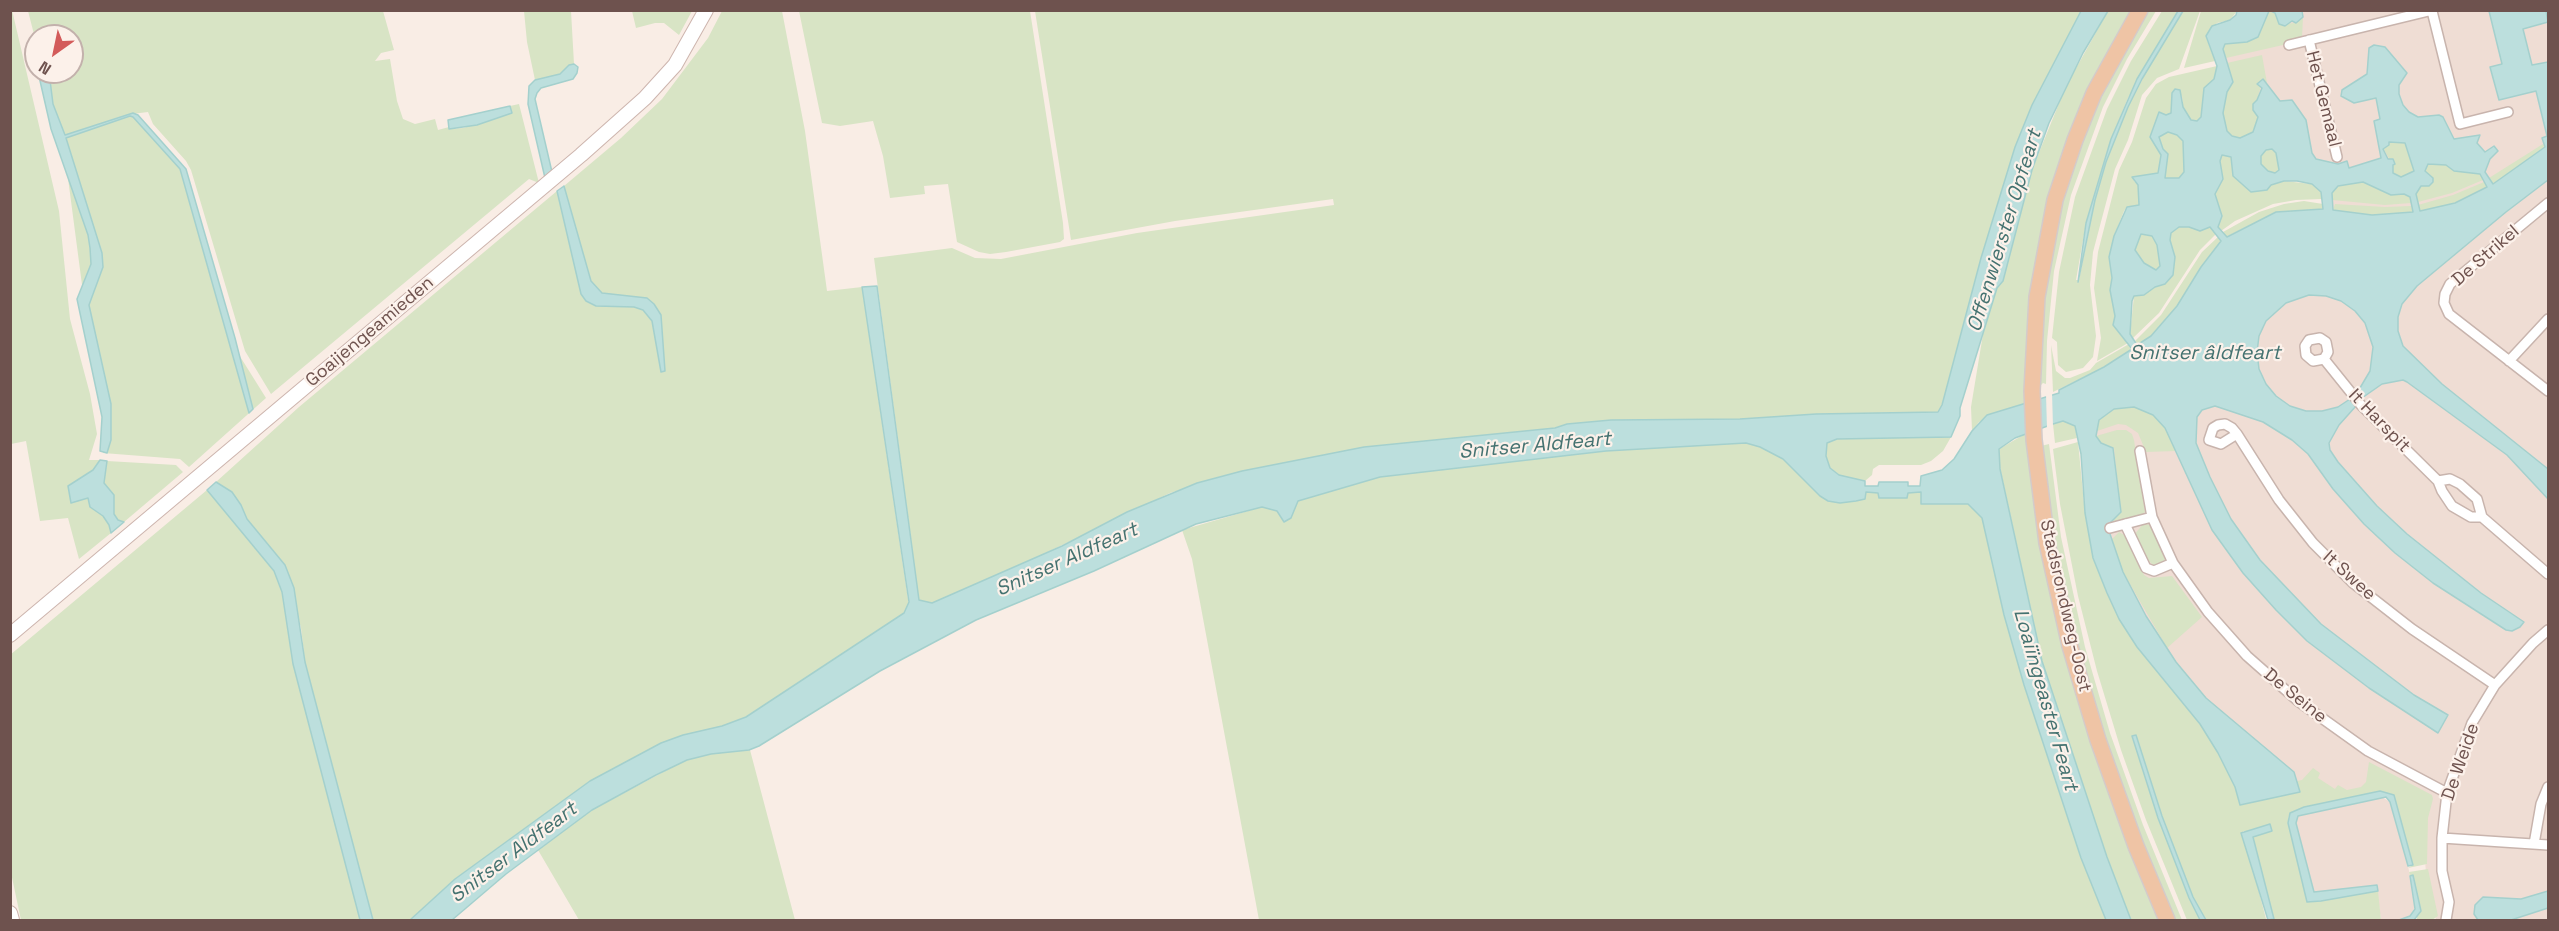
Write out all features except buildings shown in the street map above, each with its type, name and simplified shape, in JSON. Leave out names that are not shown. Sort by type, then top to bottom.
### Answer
[{"type":"main road","name":"Stadsrondweg-Oost","points":[[2140,10],[2094,93],[2055,200],[2037,297],[2032,391],[2034,440],[2047,543],[2070,646],[2098,740],[2136,846],[2167,921]]},
{"type":"street","name":"Goaijengeamieden","points":[[10,635],[581,155],[645,98],[675,65],[706,10]]},
{"type":"street","name":"Het Gemaal","points":[[2289,45],[2433,11],[2460,124],[2508,112]]},
{"type":"street","name":"Het Gemaal","points":[[2308,40],[2337,157]]},
{"type":"street","name":"De Strikel","points":[[2548,203],[2450,284],[2444,303],[2449,314],[2548,391]]},
{"type":"street","points":[[2509,361],[2548,320]]},
{"type":"street","name":"It Harspit","points":[[2324,359],[2361,405],[2438,481],[2452,506],[2471,517],[2482,517]]},
{"type":"street","name":"It Swee","points":[[2237,434],[2279,500],[2313,543],[2353,583],[2412,629],[2496,685]]},
{"type":"street","name":"De Seine","points":[[2140,451],[2152,517],[2173,563],[2208,612],[2247,656],[2298,701],[2368,751],[2447,793]]},
{"type":"street","name":"It Harspit","points":[[2438,481],[2450,479],[2460,484],[2477,499],[2482,517],[2548,574]]},
{"type":"street","points":[[2110,528],[2152,517]]},
{"type":"street","points":[[2125,524],[2146,568],[2154,571],[2173,563]]},
{"type":"street","name":"De Weide","points":[[2446,921],[2449,902],[2442,872],[2442,838],[2447,793],[2472,723],[2496,685],[2533,643],[2548,630]]},
{"type":"street","points":[[2534,844],[2541,804],[2548,788]]},
{"type":"street","points":[[2442,838],[2548,845]]},
{"type":"street","points":[[10,913],[12,921]]},
{"type":"shaded area","points":[[2246,11],[2548,11],[2548,149],[2488,191],[2444,211],[2328,215],[2325,184],[2225,77],[2216,42]]},
{"type":"shaded area","points":[[2548,175],[2548,920],[2436,920],[2426,873],[2423,834],[2428,799],[2366,788],[2297,797],[2201,701],[2114,574],[2091,426],[2283,296]]},
{"type":"shaded area","points":[[2382,797],[2390,802],[2416,905],[2410,916],[2399,920],[2381,920],[2376,885],[2314,892],[2296,823],[2298,816]]},
{"type":"green space","points":[[12,10],[24,61],[24,84],[29,84],[59,211],[70,319],[90,394],[97,434],[89,460],[100,460],[93,470],[68,487],[71,502],[88,498],[90,507],[103,516],[110,525],[111,533],[79,559],[68,518],[40,521],[26,441],[11,444]]},
{"type":"green space","points":[[632,10],[692,11],[679,35],[664,23],[636,28]]},
{"type":"green space","points":[[28,11],[383,11],[394,50],[381,53],[375,61],[390,59],[397,101],[403,119],[415,124],[435,119],[438,130],[449,127],[449,129],[463,128],[512,113],[510,106],[519,104],[539,183],[529,179],[271,394],[245,351],[191,170],[186,161],[153,124],[148,112],[132,114],[181,169],[231,342],[266,398],[189,467],[180,459],[103,453],[108,440],[84,300],[66,163],[47,84],[84,84],[84,24],[31,24]]},
{"type":"green space","points":[[524,11],[571,11],[574,64],[569,65],[560,74],[535,80],[527,42]]},
{"type":"green space","points":[[722,11],[782,11],[805,131],[827,291],[862,287],[909,606],[902,615],[746,717],[661,743],[590,781],[455,879],[410,920],[373,920],[305,662],[301,628],[285,565],[247,519],[232,492],[216,482],[299,407],[557,191],[581,294],[596,306],[634,307],[643,310],[652,321],[661,371],[665,371],[647,298],[602,293],[590,281],[564,186],[621,138],[662,99],[708,38]]},
{"type":"green space","points":[[799,11],[1030,11],[1064,239],[1060,242],[1006,252],[990,254],[979,252],[957,242],[948,184],[924,186],[925,194],[890,198],[883,156],[873,121],[840,126],[822,123]]},
{"type":"green space","points":[[1035,11],[2081,11],[2032,105],[2015,147],[1981,258],[1942,405],[1938,412],[1816,414],[1740,419],[1611,420],[1567,424],[1555,428],[1364,447],[1242,471],[1170,493],[1025,563],[932,603],[922,602],[919,600],[874,258],[952,248],[975,258],[1001,259],[1137,233],[1334,205],[1333,199],[1175,221],[1071,240]]},
{"type":"green space","points":[[2108,11],[2134,11],[2075,123],[2026,404],[1979,422],[1972,431],[1971,407],[1985,322],[1997,288],[2003,281],[2032,170],[2066,86]]},
{"type":"green space","points":[[2146,11],[2156,11],[2127,59],[2103,107],[2071,195],[2054,271],[2047,341],[2046,384],[2043,383],[2039,387],[2040,324],[2066,182],[2097,100]]},
{"type":"green space","points":[[2162,11],[2178,11],[2128,98],[2111,139],[2086,223],[2076,280],[2079,280],[2095,200],[2106,162],[2128,107],[2155,55],[2183,11],[2200,11],[2179,69],[2157,78],[2142,95],[2128,140],[2115,169],[2093,252],[2090,285],[2096,336],[2093,357],[2083,368],[2066,372],[2058,365],[2057,342],[2052,338],[2059,272],[2075,197],[2107,109],[2131,61]]},
{"type":"green space","points":[[2201,11],[2237,11],[2230,20],[2217,23],[2206,37],[2215,61],[2184,68]]},
{"type":"green space","points":[[2267,11],[2275,13],[2279,24],[2296,23],[2303,17],[2302,38],[2283,45],[2226,58],[2223,49],[2225,44],[2247,42],[2258,37]]},
{"type":"green space","points":[[2262,55],[2267,83],[2263,79],[2257,100],[2253,104],[2258,117],[2253,132],[2240,138],[2232,136],[2227,131],[2223,113],[2227,92],[2233,82],[2227,63]]},
{"type":"green space","points":[[2217,66],[2214,79],[2204,88],[2201,117],[2197,121],[2191,120],[2183,107],[2182,96],[2172,93],[2171,113],[2166,115],[2150,137],[2161,155],[2158,173],[2134,181],[2138,184],[2139,205],[2127,207],[2124,211],[2109,257],[2112,278],[2110,290],[2115,316],[2121,336],[2128,343],[2097,361],[2101,338],[2094,288],[2098,252],[2119,170],[2132,142],[2146,98],[2156,84],[2169,77]]},
{"type":"green space","points":[[2168,132],[2177,135],[2183,141],[2184,172],[2179,178],[2165,178],[2168,154],[2163,149],[2159,137]]},
{"type":"green space","points":[[2389,142],[2405,143],[2415,171],[2400,177],[2392,173],[2393,165],[2383,148],[2389,145]]},
{"type":"green space","points":[[2543,144],[2545,147],[2493,185],[2489,178]]},
{"type":"green space","points":[[2272,148],[2276,152],[2280,169],[2275,173],[2268,171],[2261,164],[2261,156],[2266,150]]},
{"type":"green space","points":[[2222,155],[2231,156],[2234,161],[2270,185],[2284,181],[2312,184],[2321,192],[2322,199],[2273,204],[2235,221],[2221,231],[2218,226],[2215,194],[2223,179],[2220,161]]},
{"type":"green space","points":[[2428,164],[2446,165],[2454,171],[2480,174],[2483,180],[2452,193],[2418,202],[2416,194],[2421,186],[2433,178],[2425,171]]},
{"type":"green space","points":[[2363,182],[2391,195],[2405,194],[2410,197],[2411,203],[2385,205],[2332,200],[2332,193],[2338,186]]},
{"type":"green space","points":[[2484,182],[2487,187],[2455,203],[2419,212],[2418,205],[2453,195]]},
{"type":"green space","points":[[2304,201],[2323,204],[2323,209],[2276,212],[2226,237],[2223,232],[2259,212],[2284,204]]},
{"type":"green space","points":[[2335,204],[2411,206],[2413,213],[2372,215],[2333,210]]},
{"type":"green space","points":[[2179,227],[2189,227],[2200,231],[2210,227],[2216,234],[2200,250],[2159,313],[2133,338],[2130,334],[2134,296],[2144,295],[2155,287],[2165,284],[2175,257],[2170,240],[2171,233]]},
{"type":"green space","points":[[2140,234],[2152,236],[2157,245],[2160,266],[2156,270],[2144,263],[2135,250]]},
{"type":"green space","points":[[2218,237],[2222,240],[2201,267],[2177,306],[2151,336],[2138,346],[2135,341],[2161,315],[2202,252]]},
{"type":"green space","points":[[2129,344],[2132,349],[2104,367],[2053,392],[2051,345],[2056,371],[2065,378],[2070,378],[2090,370],[2096,363]]},
{"type":"green space","points":[[2134,407],[2153,415],[2165,428],[2176,451],[2146,452],[2138,433],[2126,425],[2118,424],[2097,431],[2099,420],[2114,409]]},
{"type":"green space","points":[[2063,421],[2075,426],[2077,438],[2055,443],[2053,424]]},
{"type":"green space","points":[[2126,430],[2132,434],[2145,512],[2139,517],[2109,525],[2121,512],[2114,448],[2101,443],[2096,436]]},
{"type":"green space","points":[[2025,434],[2042,543],[2161,920],[2131,920],[2107,857],[2042,661],[1998,458],[1999,449]]},
{"type":"green space","points":[[1951,437],[1943,451],[1931,461],[1921,465],[1879,465],[1873,469],[1872,475],[1865,481],[1839,475],[1830,468],[1826,456],[1827,443],[1837,439]]},
{"type":"green space","points":[[2078,442],[2085,513],[2093,558],[2107,593],[2119,619],[2137,647],[2200,724],[2235,787],[2240,805],[2300,792],[2297,781],[2302,780],[2313,768],[2320,773],[2318,778],[2335,789],[2338,785],[2347,790],[2361,787],[2366,782],[2369,762],[2432,795],[2428,818],[2427,864],[2408,868],[2413,865],[2394,796],[2389,793],[2289,815],[2288,823],[2307,901],[2321,901],[2378,891],[2381,920],[2206,920],[2193,897],[2162,816],[2136,735],[2132,736],[2158,818],[2200,920],[2187,920],[2146,820],[2121,750],[2097,671],[2078,596],[2060,504],[2053,449]],"holes":[[[2243,831],[2272,831],[2253,837],[2274,919],[2266,919]]]},
{"type":"green space","points":[[1746,443],[1760,447],[1783,459],[1841,503],[1865,499],[1865,492],[1878,493],[1879,498],[1907,498],[1908,493],[1921,492],[1922,504],[1968,504],[1982,518],[2004,615],[2024,685],[2081,858],[2106,920],[1259,920],[1192,559],[1182,530],[1262,507],[1277,511],[1284,522],[1291,518],[1298,501],[1380,477],[1606,451]]},
{"type":"green space","points":[[2049,444],[2061,537],[2085,647],[2110,733],[2143,825],[2182,920],[2172,920],[2136,834],[2080,666],[2054,552],[2041,446]]},
{"type":"green space","points":[[107,461],[176,465],[183,472],[124,522],[118,520],[114,515],[114,495],[104,483]]},
{"type":"green space","points":[[207,490],[274,571],[282,592],[293,664],[360,920],[21,920],[10,868],[10,655]]},
{"type":"green space","points":[[2143,524],[2151,525],[2165,560],[2154,566],[2146,558],[2135,534]]},
{"type":"green space","points":[[2119,532],[2124,535],[2144,575],[2149,578],[2172,576],[2202,617],[2167,648],[2123,572],[2112,539]]},
{"type":"green space","points":[[750,750],[795,920],[579,920],[538,850],[592,810],[686,760],[711,754]]},
{"type":"green space","points":[[2428,869],[2438,916],[2432,920],[2414,920],[2417,919],[2413,875],[2410,876],[2409,872]]},
{"type":"water","points":[[2081,11],[2108,11],[2083,53],[2049,123],[2032,170],[2003,281],[1997,288],[1960,408],[1960,416],[1951,437],[1837,439],[1827,443],[1826,456],[1830,468],[1839,475],[1865,481],[1865,486],[1878,486],[1879,482],[1908,482],[1908,486],[1920,486],[1921,476],[1942,470],[1954,459],[1972,431],[1987,415],[2059,393],[2059,390],[2104,367],[2132,349],[2113,325],[2115,316],[2110,290],[2112,278],[2109,257],[2114,236],[2127,207],[2139,205],[2138,185],[2132,177],[2158,173],[2161,155],[2150,137],[2159,112],[2166,115],[2171,113],[2172,93],[2175,89],[2180,90],[2183,107],[2191,120],[2197,121],[2201,117],[2204,88],[2214,79],[2217,66],[2206,36],[2212,26],[2230,20],[2237,11],[2269,11],[2258,37],[2247,42],[2225,44],[2223,49],[2233,82],[2227,92],[2223,113],[2227,131],[2232,136],[2240,138],[2253,132],[2258,117],[2253,110],[2253,104],[2262,88],[2257,84],[2263,79],[2280,101],[2292,100],[2306,120],[2312,153],[2316,159],[2338,164],[2347,161],[2349,168],[2381,158],[2374,121],[2380,119],[2376,98],[2354,103],[2341,96],[2342,90],[2367,74],[2369,48],[2374,45],[2385,47],[2407,73],[2399,85],[2399,94],[2403,105],[2409,112],[2418,117],[2439,115],[2443,117],[2454,139],[2480,135],[2477,143],[2485,152],[2494,146],[2498,151],[2490,159],[2485,172],[2493,184],[2545,147],[2542,138],[2547,136],[2536,91],[2499,100],[2490,67],[2502,64],[2489,11],[2546,11],[2548,22],[2523,29],[2532,65],[2548,62],[2548,180],[2417,286],[2402,304],[2398,317],[2398,331],[2403,346],[2442,384],[2548,469],[2548,499],[2507,455],[2407,382],[2403,380],[2382,384],[2362,398],[2357,393],[2370,371],[2373,347],[2365,323],[2355,311],[2341,301],[2326,296],[2309,295],[2286,303],[2266,321],[2259,336],[2257,352],[2259,369],[2266,384],[2276,396],[2290,406],[2306,411],[2322,411],[2338,407],[2350,399],[2356,406],[2339,425],[2329,443],[2330,450],[2338,462],[2377,506],[2407,534],[2481,593],[2524,622],[2520,627],[2512,631],[2506,630],[2433,583],[2395,553],[2364,524],[2333,489],[2308,454],[2292,440],[2263,422],[2215,406],[2202,410],[2197,417],[2196,443],[2210,477],[2231,519],[2260,560],[2321,624],[2414,695],[2448,715],[2438,733],[2369,688],[2307,641],[2276,610],[2243,573],[2212,530],[2165,428],[2153,415],[2134,407],[2114,409],[2099,420],[2096,436],[2101,443],[2113,448],[2121,512],[2110,523],[2109,531],[2123,572],[2146,616],[2176,662],[2206,698],[2294,772],[2300,792],[2240,805],[2235,787],[2200,724],[2137,647],[2119,619],[2107,593],[2093,558],[2085,513],[2081,454],[2075,426],[2063,421],[2053,424],[2015,438],[1999,449],[2000,469],[2042,661],[2107,857],[2131,920],[2106,920],[2081,858],[2024,685],[2004,615],[1982,518],[1968,504],[1921,504],[1921,492],[1908,493],[1907,498],[1879,498],[1878,493],[1866,492],[1865,499],[1840,503],[1828,501],[1820,496],[1783,459],[1760,447],[1746,443],[1606,451],[1380,477],[1298,501],[1291,518],[1284,522],[1277,511],[1262,507],[1196,524],[1094,571],[976,620],[880,671],[759,746],[749,750],[711,754],[687,760],[656,775],[592,810],[506,874],[452,920],[410,920],[455,879],[590,781],[661,743],[746,717],[904,613],[909,602],[862,287],[877,286],[919,600],[932,603],[1062,546],[1127,512],[1197,483],[1242,471],[1364,447],[1555,428],[1567,424],[1611,420],[1740,419],[1816,414],[1938,412],[1942,405],[1981,258],[2015,147],[2032,105]],"holes":[[[2168,132],[2177,135],[2183,141],[2184,172],[2179,178],[2165,178],[2168,154],[2163,149],[2159,137]],[[2389,142],[2405,143],[2414,171],[2401,177],[2393,173],[2395,164],[2393,159],[2388,159],[2383,149],[2389,145]],[[2272,149],[2276,153],[2279,170],[2275,173],[2268,171],[2261,164],[2261,156],[2266,150]],[[2222,155],[2231,157],[2233,176],[2251,192],[2267,190],[2271,185],[2284,181],[2312,184],[2321,192],[2323,209],[2276,212],[2227,237],[2218,227],[2222,216],[2215,194],[2223,179],[2220,161]],[[2428,164],[2446,165],[2454,171],[2480,174],[2487,187],[2455,203],[2420,211],[2416,194],[2421,186],[2429,186],[2433,178],[2425,171]],[[2363,182],[2391,195],[2404,194],[2410,197],[2413,212],[2372,215],[2333,210],[2332,193],[2338,186]],[[2179,227],[2189,227],[2200,231],[2210,227],[2221,241],[2201,267],[2177,306],[2151,336],[2137,345],[2130,334],[2132,301],[2134,296],[2144,295],[2155,287],[2165,284],[2173,275],[2175,257],[2170,240],[2171,233]],[[2141,234],[2152,236],[2157,245],[2160,266],[2156,270],[2144,263],[2135,250]]]},
{"type":"water","points":[[2178,11],[2183,11],[2142,79],[2106,162],[2095,200],[2078,282],[2086,223],[2111,139],[2137,79]]},
{"type":"water","points":[[2271,11],[2302,11],[2303,17],[2296,23],[2292,21],[2285,26],[2279,24],[2275,13]]},
{"type":"water","points":[[574,64],[578,67],[573,79],[541,88],[535,99],[552,172],[545,178],[528,104],[529,86],[535,80],[560,74],[569,65]]},
{"type":"water","points":[[41,84],[50,84],[53,104],[65,135],[133,113],[138,115],[186,169],[235,338],[253,409],[249,413],[180,169],[130,116],[66,138],[102,253],[103,267],[89,305],[111,404],[111,440],[107,453],[100,451],[102,417],[77,299],[91,264],[90,248],[88,235],[51,129]]},
{"type":"water","points":[[510,106],[512,113],[477,125],[449,129],[448,120]]},
{"type":"water","points":[[564,186],[591,281],[602,293],[647,298],[661,315],[665,371],[661,372],[652,321],[643,310],[634,307],[596,306],[586,301],[581,294],[557,191]]},
{"type":"water","points":[[100,460],[107,461],[104,483],[114,495],[114,514],[118,520],[124,522],[111,533],[103,516],[90,507],[88,498],[71,503],[68,486],[93,470]]},
{"type":"water","points":[[216,482],[232,492],[247,519],[285,565],[294,588],[305,662],[373,920],[360,920],[293,664],[282,592],[274,571],[207,490]]},
{"type":"water","points":[[2136,735],[2162,816],[2193,897],[2206,920],[2200,920],[2189,898],[2158,818],[2132,736]]},
{"type":"water","points":[[2380,791],[2394,795],[2413,865],[2408,866],[2390,802],[2386,797],[2298,816],[2296,823],[2314,892],[2377,885],[2378,891],[2307,902],[2288,823],[2290,813],[2304,807]]},
{"type":"water","points":[[2270,824],[2272,831],[2253,837],[2274,919],[2268,920],[2241,833]]},
{"type":"water","points":[[2413,875],[2421,911],[2414,920],[2399,920],[2410,916],[2415,909],[2410,876]]},
{"type":"water","points":[[2548,891],[2548,908],[2511,920],[2478,920],[2474,914],[2475,905],[2483,897],[2521,899]]},
{"type":"pier","points":[[2052,392],[2053,427],[2047,429],[2046,394]]},
{"type":"water label","name":"Offenwierster Opfeart","points":[[2005,231]]},
{"type":"water label","name":"Snitser âldfeart","points":[[2205,354]]},
{"type":"water label","name":"Snitser Aldfeart","points":[[1535,446]]},
{"type":"water label","name":"Snitser Aldfeart","points":[[1067,560]]},
{"type":"water label","name":"Loaiïngeaster Feart","points":[[2045,700]]},
{"type":"water label","name":"Snitser Aldfeart","points":[[514,853]]}]
